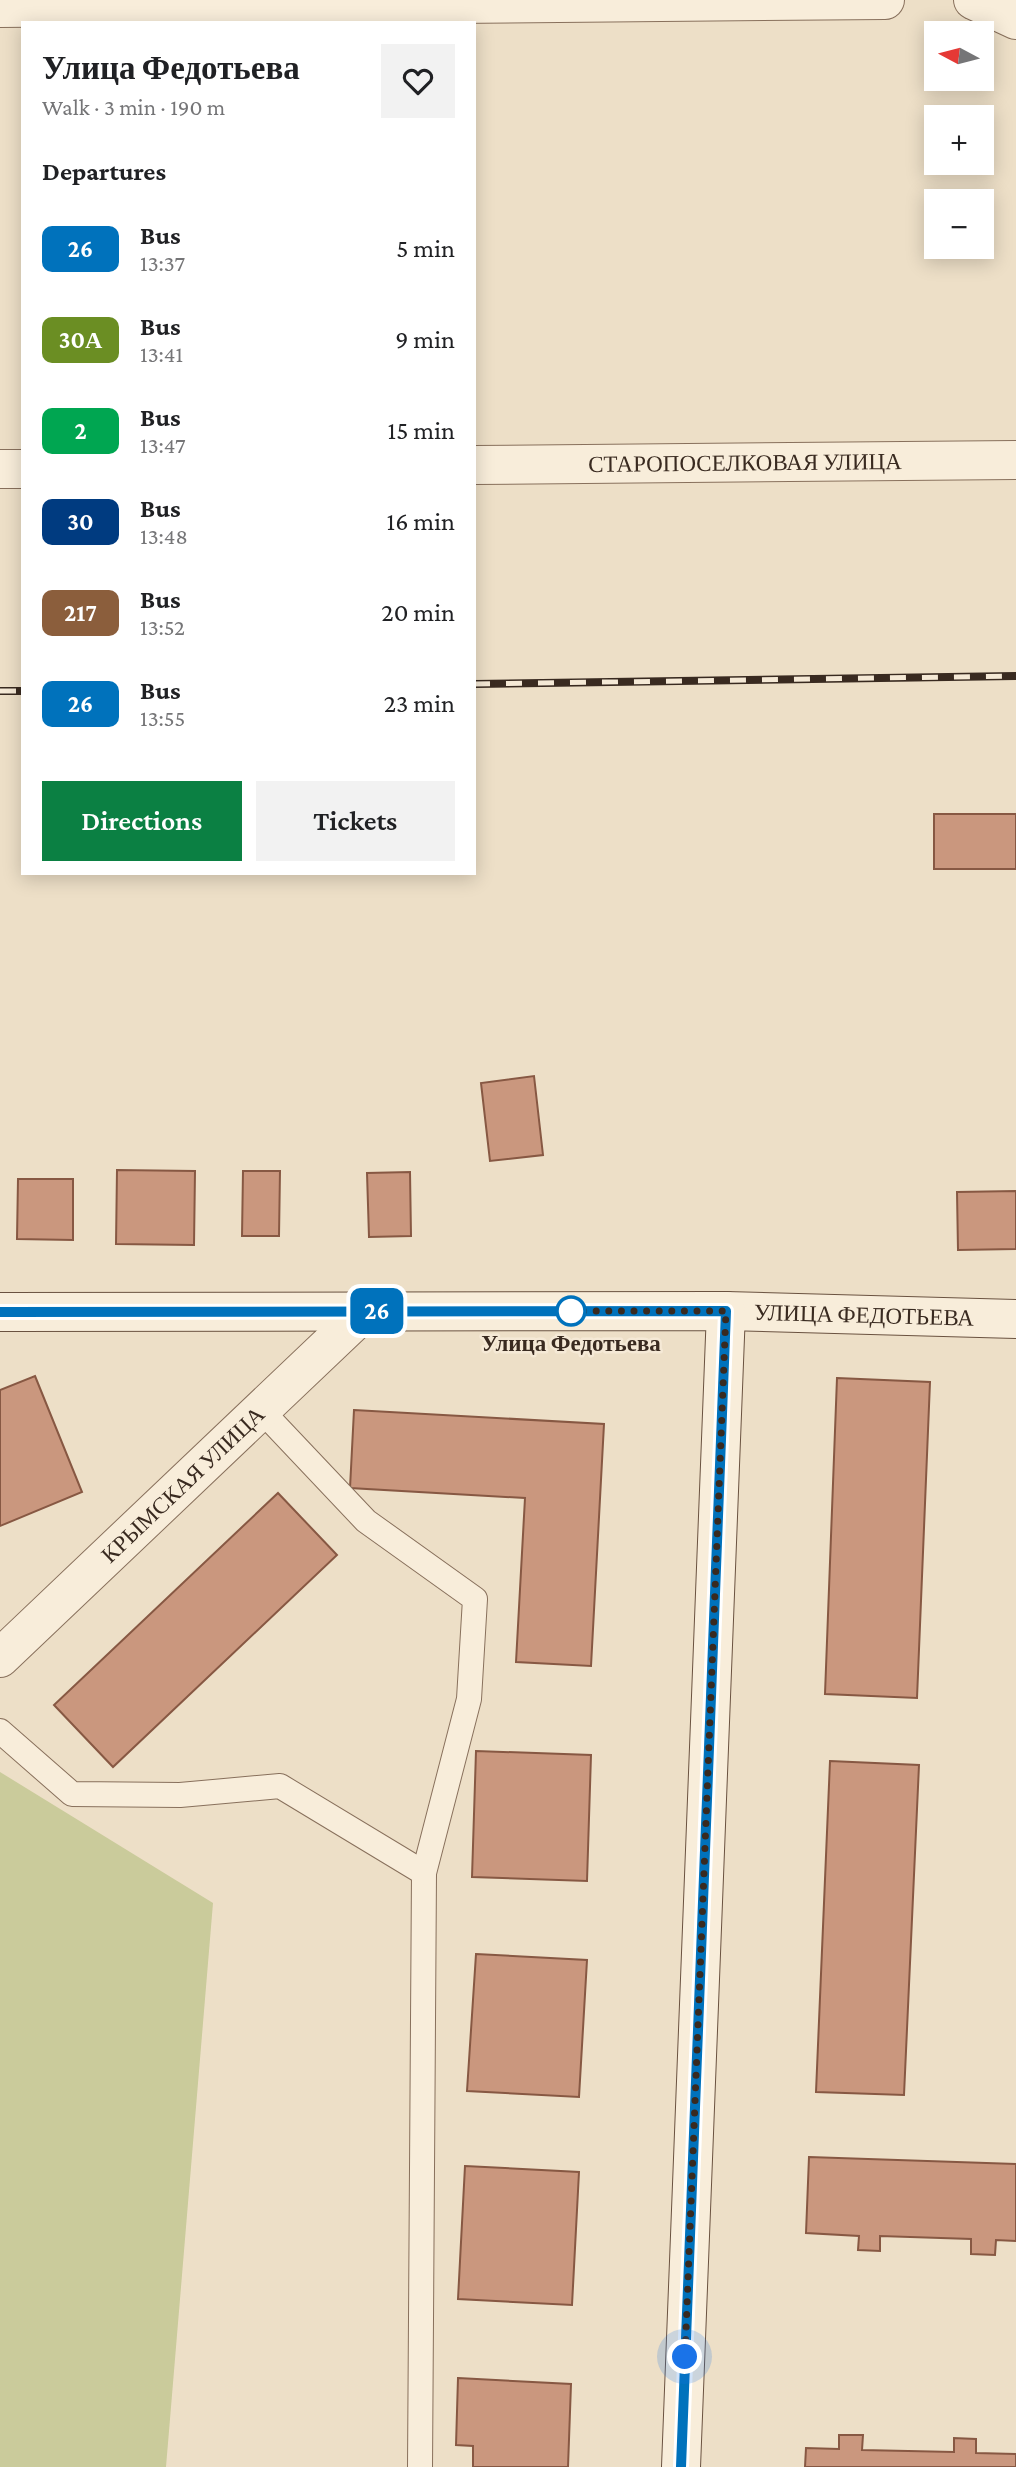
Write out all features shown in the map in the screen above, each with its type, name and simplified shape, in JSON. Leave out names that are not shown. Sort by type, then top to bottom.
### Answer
[{"type":"main road","points":[[0,8],[185,15],[526,2],[885,0]]},
{"type":"main road","points":[[973,0],[1016,20]]},
{"type":"main road","name":"СТАРОПОСЕЛКОВАЯ УЛИЦА","points":[[476,465],[1016,460]]},
{"type":"main road","points":[[0,469],[21,469]]},
{"type":"main road","name":"КРЫМСКАЯ УЛИЦА","points":[[0,1658],[365,1311]]},
{"type":"main road","points":[[681,2467],[726,1311]]},
{"type":"main road","name":"УЛИЦА ФЕДОТЬЕВА","points":[[0,1312],[726,1311],[1016,1319]]},
{"type":"lane","points":[[261,1410],[366,1521],[475,1599],[469,1699],[425,1873],[420,2467]]},
{"type":"lane","points":[[0,1731],[72,1794],[180,1795],[280,1786],[425,1873]]},
{"type":"green space","points":[[0,1772],[213,1903],[166,2467],[0,2467]]},
{"type":"building","points":[[934,814],[1016,814],[1016,869],[934,869]]},
{"type":"building","points":[[534,1076],[543,1155],[490,1161],[481,1083]]},
{"type":"building","points":[[117,1170],[195,1171],[194,1245],[116,1244]]},
{"type":"building","points":[[243,1171],[280,1171],[279,1236],[242,1236]]},
{"type":"building","points":[[410,1172],[411,1236],[369,1237],[367,1173]]},
{"type":"building","points":[[18,1179],[73,1179],[73,1240],[17,1239]]},
{"type":"building","points":[[1016,1191],[1016,1249],[958,1250],[957,1192]]},
{"type":"building","points":[[35,1376],[82,1492],[0,1526],[0,1390]]},
{"type":"building","points":[[837,1378],[930,1382],[917,1698],[825,1694]]},
{"type":"building","points":[[354,1410],[604,1424],[591,1666],[516,1662],[525,1498],[350,1488]]},
{"type":"building","points":[[278,1493],[337,1555],[113,1767],[54,1705]]},
{"type":"building","points":[[476,1751],[591,1755],[587,1881],[472,1877]]},
{"type":"building","points":[[830,1761],[919,1765],[904,2095],[816,2092]]},
{"type":"building","points":[[476,1954],[587,1960],[579,2097],[467,2091]]},
{"type":"building","points":[[809,2157],[1016,2164],[1016,2241],[996,2240],[995,2255],[971,2254],[971,2239],[880,2236],[880,2251],[858,2250],[859,2236],[806,2233]]},
{"type":"building","points":[[465,2166],[579,2172],[572,2305],[458,2299]]},
{"type":"building","points":[[458,2378],[571,2384],[568,2467],[473,2467],[473,2446],[456,2445]]},
{"type":"building","points":[[839,2435],[863,2435],[862,2450],[954,2452],[954,2438],[976,2439],[976,2453],[1016,2454],[1016,2467],[805,2467],[806,2448],[839,2449]]},
{"type":"railway","points":[[476,684],[1016,676]]},
{"type":"railway","points":[[0,691],[21,691]]},
{"type":"bus line","name":"26","points":[[0,1312],[726,1311],[681,2467]]},
{"type":"place","name":"Улица Федотьева","points":[[571,1311]]},
{"type":"route","points":[[571,1311],[726,1311],[685,2357]]}]
